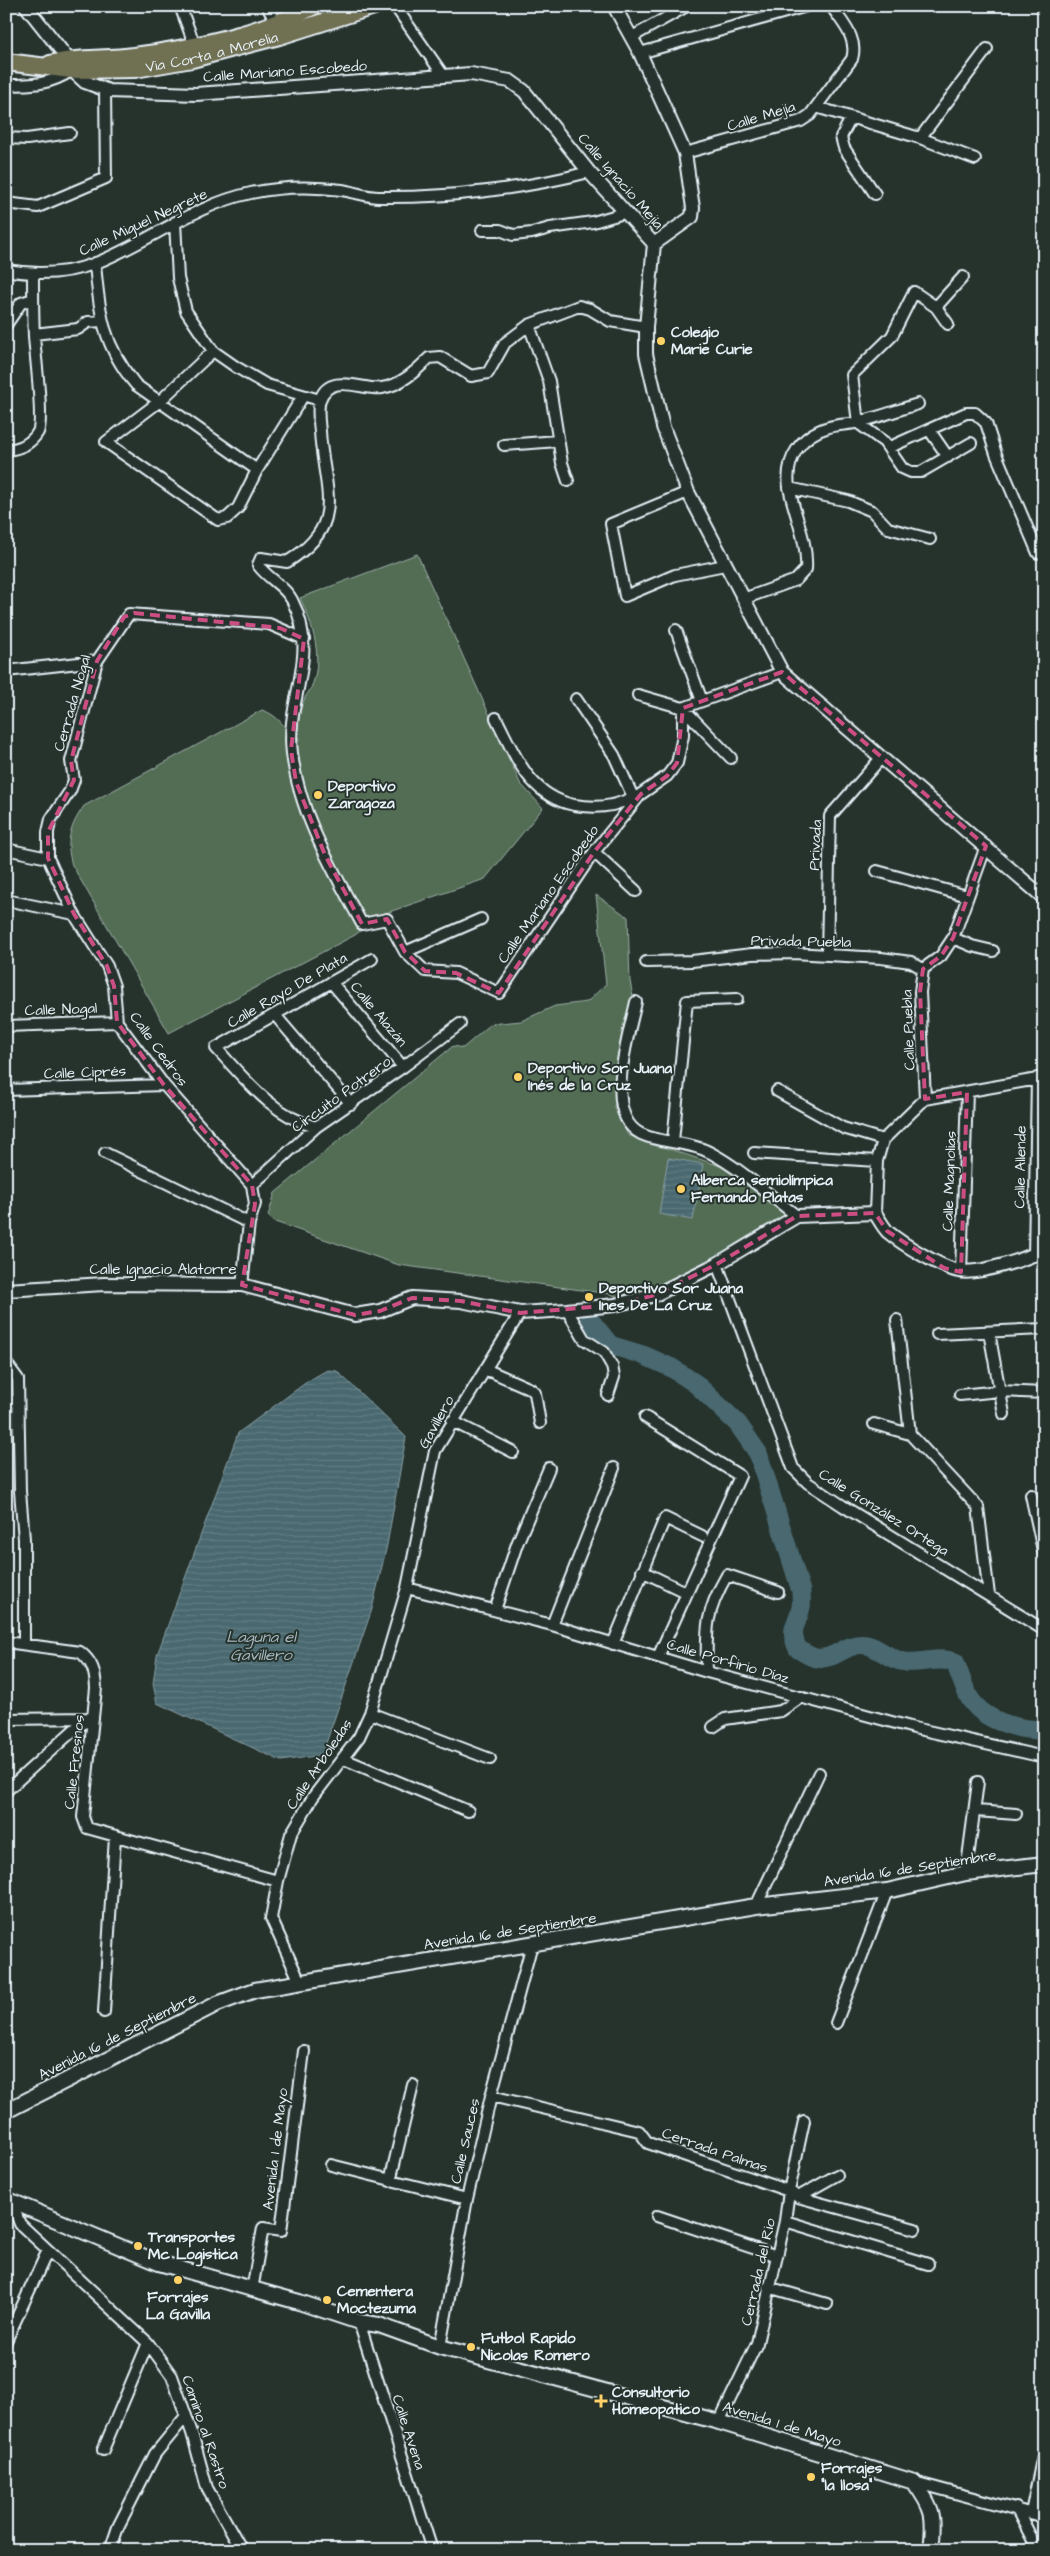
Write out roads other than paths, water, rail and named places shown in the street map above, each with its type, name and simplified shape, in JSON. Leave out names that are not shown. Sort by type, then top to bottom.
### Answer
[{"type":"main road","name":"Via Corta a Morelia","points":[[70,65],[196,46],[276,23],[314,6]]},
{"type":"main road","name":"Via Corta a Morelia","points":[[6,62],[135,69],[192,58],[280,36],[374,6]]},
{"type":"main road","name":"Avenida 16 de Septiembre","points":[[6,2111],[217,2004],[255,1990],[756,1906],[887,1891],[966,1873],[1044,1864]]},
{"type":"main road","name":"Avenida 1 de Mayo","points":[[8,2200],[159,2264],[359,2322],[379,2325],[440,2347],[719,2422],[914,2482]]},
{"type":"main road","points":[[914,2482],[927,2499],[935,2522],[931,2550]]},
{"type":"street","name":"Calle Mariano Escobedo","points":[[26,6],[85,82],[106,90],[196,94],[443,75],[496,77]]},
{"type":"street","points":[[180,6],[196,46]]},
{"type":"street","points":[[267,6],[276,23]]},
{"type":"street","points":[[396,6],[443,75]]},
{"type":"street","name":"Calle Ignacio Mejía","points":[[496,77],[510,81],[524,91],[624,214],[654,244],[692,217],[693,208],[685,153],[640,53],[614,6]]},
{"type":"street","points":[[632,37],[687,6]]},
{"type":"street","points":[[640,53],[807,6]]},
{"type":"street","points":[[824,6],[835,8]]},
{"type":"street","name":"Calle Mejía","points":[[685,153],[801,121],[816,108],[852,58],[855,48],[853,39],[835,8]]},
{"type":"street","points":[[920,138],[987,49]]},
{"type":"street","points":[[6,85],[45,83],[58,80],[70,65]]},
{"type":"street","points":[[6,203],[38,207],[106,178],[106,90]]},
{"type":"street","points":[[816,108],[920,138],[975,159]]},
{"type":"street","points":[[850,118],[841,137],[844,148],[875,194]]},
{"type":"street","points":[[6,138],[27,139],[70,133]]},
{"type":"street","name":"Calle Miguel Negrete","points":[[6,270],[33,274],[63,271],[95,264],[204,208],[251,193],[298,188],[340,190],[377,197],[453,193],[548,183],[589,172]]},
{"type":"street","points":[[482,230],[500,230],[513,235],[532,233],[550,228],[593,222],[624,214]]},
{"type":"street","points":[[175,222],[178,278],[186,310],[213,351],[267,385],[320,400]]},
{"type":"street","points":[[654,244],[646,327],[646,354],[663,427],[688,492],[782,672],[1044,898]]},
{"type":"street","points":[[95,264],[102,321],[108,344],[120,366],[136,385],[257,470]]},
{"type":"street","points":[[6,450],[18,449],[30,442],[38,430],[40,416],[34,334],[33,274]]},
{"type":"street","points":[[936,307],[962,277]]},
{"type":"street","points":[[948,324],[936,307],[914,292],[892,336],[852,375],[858,423],[884,442],[902,468],[911,472],[921,472],[971,443]]},
{"type":"street","points":[[6,325],[21,303],[33,299]]},
{"type":"street","points":[[304,639],[292,601],[283,587],[263,572],[258,565],[261,558],[287,562],[304,552],[325,527],[328,502],[325,464],[320,440],[320,400],[326,391],[341,384],[381,389],[410,376],[429,358],[440,357],[471,376],[488,373],[504,343],[529,325],[579,306],[590,309],[610,321],[646,327]]},
{"type":"street","points":[[34,334],[78,329],[88,322],[102,321]]},
{"type":"street","points":[[529,325],[549,381],[558,441],[568,481]]},
{"type":"street","points":[[213,351],[160,401],[106,442],[218,520],[227,518],[238,508],[257,470],[303,396]]},
{"type":"street","points":[[743,599],[796,580],[806,569],[807,554],[789,488],[788,469],[798,447],[808,435],[830,427],[858,423],[918,404]]},
{"type":"street","points":[[888,448],[970,412],[975,413],[986,423],[996,454],[1038,553],[1044,553]]},
{"type":"street","points":[[930,431],[948,456]]},
{"type":"street","points":[[504,445],[558,441]]},
{"type":"street","points":[[789,488],[848,501],[872,512],[888,528],[930,539]]},
{"type":"street","points":[[688,492],[611,524],[625,596],[675,575],[725,565]]},
{"type":"street","name":"Cerrada Nogal","points":[[74,914],[48,858],[48,832],[51,819],[74,780],[70,761],[97,661],[124,618],[134,613],[269,624],[304,639]]},
{"type":"street","points":[[676,630],[702,701]]},
{"type":"street","name":"Calle Mariano Escobedo","points":[[304,639],[300,686],[293,714],[291,750],[296,782],[325,855],[362,924],[387,919],[405,952],[425,971],[456,973],[499,993],[594,852],[637,796],[656,786],[677,763],[683,736],[683,708]]},
{"type":"street","points":[[6,671],[97,661]]},
{"type":"street","points":[[683,708],[782,672]]},
{"type":"street","points":[[638,695],[683,708],[731,758]]},
{"type":"street","points":[[496,718],[522,770],[535,786],[551,797],[593,808],[614,805],[637,796],[614,755],[576,700]]},
{"type":"street","name":"Privada","points":[[826,954],[830,816],[882,757]]},
{"type":"street","name":"Calle Puebla","points":[[925,1099],[920,992],[923,969],[941,956],[953,938],[986,846]]},
{"type":"street","points":[[6,849],[48,858]]},
{"type":"street","points":[[594,852],[636,891]]},
{"type":"street","points":[[877,871],[967,896]]},
{"type":"street","points":[[6,900],[74,914]]},
{"type":"street","name":"Calle Cedros","points":[[74,914],[107,966],[114,986],[117,1022],[164,1085],[252,1185]]},
{"type":"street","points":[[405,952],[481,919]]},
{"type":"street","points":[[953,938],[972,946],[992,951]]},
{"type":"street","name":"Privada Puebla","points":[[646,962],[692,961],[752,954],[826,954],[911,962],[923,969]]},
{"type":"street","name":"Calle Rayo De Plata","points":[[316,1127],[297,1122],[264,1098],[216,1048],[372,959]]},
{"type":"street","name":"Calle Alazán","points":[[331,982],[404,1066]]},
{"type":"street","points":[[673,1141],[687,1001],[737,999]]},
{"type":"street","points":[[636,1002],[620,1086],[622,1107],[630,1126],[642,1134],[710,1152],[797,1216]]},
{"type":"street","points":[[275,1016],[351,1104]]},
{"type":"street","name":"Calle Nogal","points":[[6,1026],[117,1022]]},
{"type":"street","name":"Circuito Potrero","points":[[252,1185],[316,1127],[351,1104],[460,1024]]},
{"type":"street","points":[[1039,1252],[994,1267],[961,1272],[944,1268],[887,1231],[875,1213],[877,1161],[883,1140],[925,1099],[1040,1078]]},
{"type":"street","name":"Calle Allende","points":[[1039,1252],[1040,1078]]},
{"type":"street","name":"Calle Ciprés","points":[[6,1090],[164,1085]]},
{"type":"street","points":[[777,1091],[843,1128],[883,1140]]},
{"type":"street","name":"Calle Magnolias","points":[[961,1272],[967,1092]]},
{"type":"street","points":[[754,1153],[877,1161]]},
{"type":"street","points":[[104,1154],[249,1223]]},
{"type":"street","points":[[242,1285],[249,1223],[256,1204],[252,1185]]},
{"type":"street","name":"Calle Ignacio Alatorre","points":[[6,1290],[104,1284],[242,1285],[355,1315],[380,1311],[412,1298],[461,1300],[520,1313],[567,1310],[615,1305],[655,1295],[717,1264],[797,1216],[875,1213]]},
{"type":"street","name":"Calle González Ortega","points":[[717,1264],[793,1468],[808,1483],[1044,1630]]},
{"type":"street","points":[[567,1310],[584,1339],[604,1352],[612,1366],[614,1377],[608,1395]]},
{"type":"street","name":"Gavillero","points":[[407,1588],[435,1451],[520,1313]]},
{"type":"street","points":[[897,1320],[910,1434]]},
{"type":"street","points":[[937,1334],[1044,1329]]},
{"type":"street","points":[[989,1332],[1004,1414]]},
{"type":"street","points":[[6,1363],[18,1379],[12,1401],[24,1539],[24,1643]]},
{"type":"street","points":[[485,1369],[531,1389],[535,1393],[540,1423]]},
{"type":"street","points":[[960,1395],[999,1391],[1044,1393]]},
{"type":"street","points":[[645,1417],[740,1476],[658,1657]]},
{"type":"street","points":[[452,1421],[513,1452]]},
{"type":"street","points":[[874,1424],[910,1434],[978,1507],[989,1595]]},
{"type":"street","points":[[495,1610],[517,1544],[549,1468]]},
{"type":"street","points":[[552,1625],[614,1468]]},
{"type":"street","points":[[1031,1494],[1044,1555]]},
{"type":"street","points":[[613,1644],[665,1518],[702,1536]]},
{"type":"street","points":[[642,1571],[687,1593]]},
{"type":"street","points":[[706,1672],[706,1630],[713,1600],[727,1576],[778,1592]]},
{"type":"street","name":"Calle Porfirio Díaz","points":[[407,1588],[552,1625],[706,1672],[914,1728],[1044,1757]]},
{"type":"street","name":"Calle Arboledas","points":[[300,1982],[271,1918],[278,1881],[291,1834],[313,1797],[359,1737],[370,1713],[407,1588]]},
{"type":"street","name":"Calle Fresnos","points":[[6,1642],[80,1652],[88,1658],[94,1670],[96,1688],[84,1823],[87,1828],[278,1881]]},
{"type":"street","points":[[713,1727],[725,1719],[781,1711],[801,1697]]},
{"type":"street","points":[[370,1713],[490,1759]]},
{"type":"street","points":[[6,1719],[93,1718]]},
{"type":"street","points":[[6,1792],[77,1727],[93,1718]]},
{"type":"street","points":[[344,1759],[468,1811]]},
{"type":"street","points":[[756,1906],[819,1773]]},
{"type":"street","points":[[966,1873],[971,1828],[976,1811],[978,1782]]},
{"type":"street","points":[[976,1811],[1016,1814]]},
{"type":"street","points":[[104,2012],[115,1837]]},
{"type":"street","points":[[836,2023],[887,1891]]},
{"type":"street","name":"Calle Sauces","points":[[440,2347],[467,2199],[491,2096],[532,1944]]},
{"type":"street","name":"Avenida 1 de Mayo","points":[[252,2290],[263,2228],[281,2231],[304,2051]]},
{"type":"street","points":[[390,2181],[413,2085]]},
{"type":"street","name":"Cerrada Palmas","points":[[491,2096],[639,2131],[648,2143],[788,2191],[798,2197],[915,2229]]},
{"type":"street","name":"Cerrada del Rio","points":[[719,2422],[757,2343],[768,2287],[785,2221],[788,2191],[804,2122]]},
{"type":"street","points":[[330,2165],[467,2199]]},
{"type":"street","points":[[798,2197],[837,2175]]},
{"type":"street","name":"Camino al Rastro","points":[[8,2200],[20,2224],[148,2343],[172,2376],[207,2488],[242,2550]]},
{"type":"street","points":[[657,2216],[777,2256]]},
{"type":"street","points":[[785,2221],[928,2264]]},
{"type":"street","points":[[6,2341],[48,2250]]},
{"type":"street","points":[[768,2287],[826,2304]]},
{"type":"street","name":"Calle Avena","points":[[359,2322],[432,2550]]},
{"type":"street","points":[[103,2450],[148,2343]]},
{"type":"street","points":[[111,2548],[118,2527],[154,2454],[186,2416]]},
{"type":"street","points":[[1031,2513],[1044,2450]]},
{"type":"street","points":[[914,2482],[1044,2517]]},
{"type":"street","points":[[1016,2508],[1038,2550]]},
{"type":"water","name":"Alberca semiolímpica Fernando Platas","points":[[668,1158],[703,1164],[693,1220],[659,1214]]},
{"type":"water","name":"Laguna el Gavillero","points":[[327,1370],[337,1371],[406,1437],[387,1545],[372,1609],[322,1755],[281,1761],[157,1703],[153,1684],[157,1655],[238,1433],[308,1381]]},
{"type":"waterway","points":[[590,1320],[610,1345],[643,1355],[672,1368],[696,1384],[738,1424],[758,1453],[801,1591],[801,1607],[794,1628],[795,1642],[798,1649],[811,1657],[823,1658],[853,1646],[867,1645],[901,1661],[949,1660],[955,1662],[968,1695],[974,1704],[991,1718],[1012,1726],[1044,1730]]},
{"type":"place","name":"Colegio Marie Curie","points":[[661,341]]},
{"type":"place","name":"Deportivo Zaragoza","points":[[318,795]]},
{"type":"place","name":"Deportivo Sor Juana Inés de la Cruz","points":[[518,1077]]},
{"type":"place","name":"Alberca semiolímpica Fernando Platas","points":[[681,1189]]},
{"type":"place","name":"Deportivo Sor Juana Ines De La Cruz","points":[[589,1297]]},
{"type":"place","name":"Transportes Mc Logistica","points":[[138,2246]]},
{"type":"place","name":"Forrajes La Gavilla","points":[[178,2280]]},
{"type":"place","name":"Cementera Moctezuma","points":[[327,2300]]},
{"type":"place","name":"Futbol Rapido Nicolas Romero","points":[[471,2347]]},
{"type":"place","name":"Consultorio Homeopatico","points":[[601,2401]]},
{"type":"place","name":"Forrajes \"la llosa\"","points":[[811,2477]]}]
